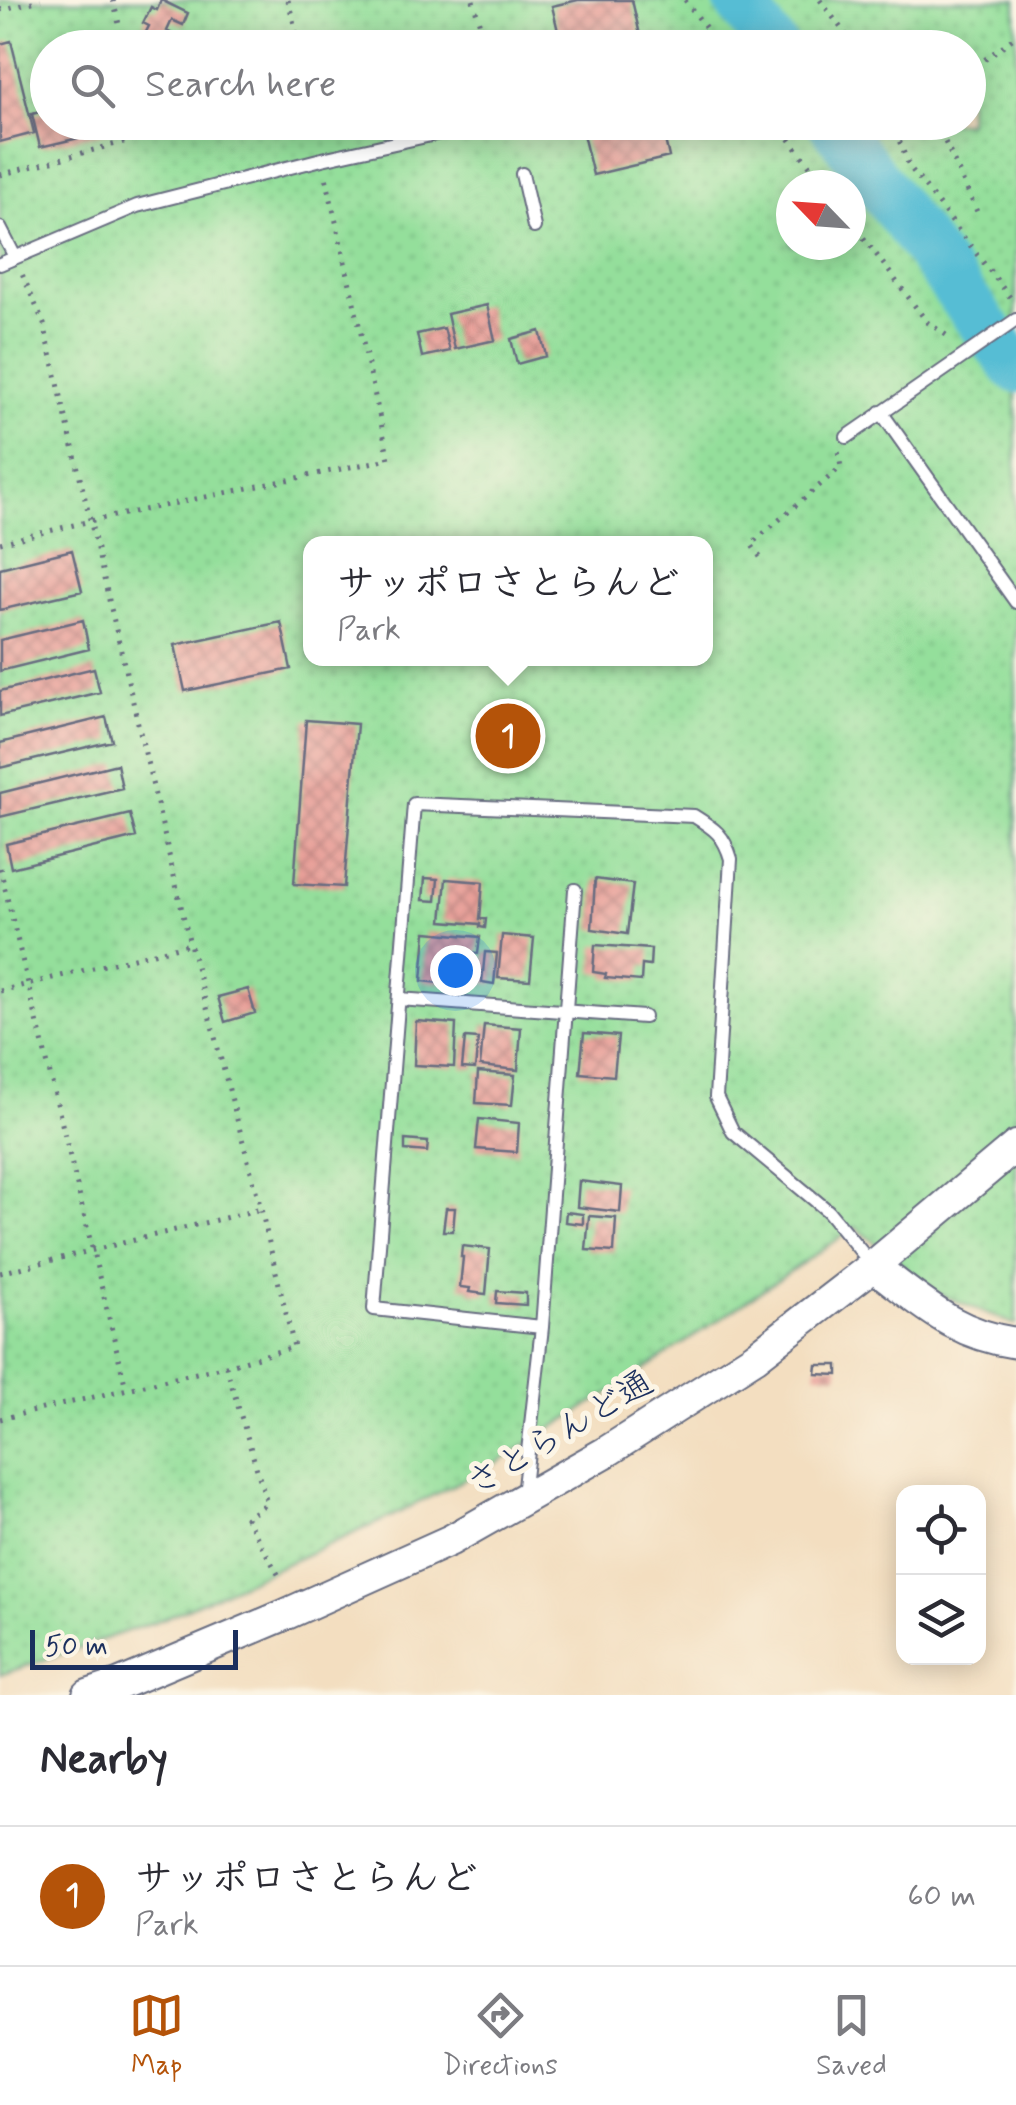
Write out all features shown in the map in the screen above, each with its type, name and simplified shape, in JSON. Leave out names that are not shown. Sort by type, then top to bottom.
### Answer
[{"type":"street","name":"さとらんど通","points":[[88,1695],[282,1616],[451,1540],[606,1452],[755,1357],[874,1266],[1016,1146]]},
{"type":"street","points":[[874,1266],[944,1320],[992,1340],[1016,1343]]},
{"type":"lane","points":[[0,264],[137,206],[409,140]]},
{"type":"lane","points":[[522,174],[534,227]]},
{"type":"lane","points":[[0,228],[15,257]]},
{"type":"lane","points":[[847,438],[1013,322]]},
{"type":"lane","points":[[882,412],[1016,602]]},
{"type":"lane","points":[[542,1327],[374,1309],[414,804],[694,816],[725,839],[731,859],[716,1097],[733,1132],[828,1210],[874,1266]]},
{"type":"lane","points":[[523,1499],[542,1327],[575,890]]},
{"type":"lane","points":[[399,999],[644,1017]]},
{"type":"path","points":[[0,10],[41,0]]},
{"type":"path","points":[[113,0],[120,30]]},
{"type":"path","points":[[288,0],[296,30]]},
{"type":"path","points":[[472,0],[481,30]]},
{"type":"path","points":[[685,0],[707,30]]},
{"type":"path","points":[[820,0],[842,30]]},
{"type":"path","points":[[986,58],[1016,36]]},
{"type":"path","points":[[0,174],[131,140]]},
{"type":"path","points":[[790,140],[813,170]]},
{"type":"path","points":[[899,140],[908,166],[1016,304]]},
{"type":"path","points":[[944,140],[979,216]]},
{"type":"path","points":[[0,543],[389,458],[322,160]]},
{"type":"path","points":[[866,241],[928,322],[971,350]]},
{"type":"path","points":[[0,1420],[294,1347],[190,944],[44,324],[15,257]]},
{"type":"path","points":[[760,557],[750,544],[841,467],[838,446],[847,438]]},
{"type":"path","points":[[0,868],[126,1388]]},
{"type":"path","points":[[0,991],[190,944]]},
{"type":"path","points":[[0,1272],[261,1210]]},
{"type":"path","points":[[226,1366],[267,1503],[246,1518],[282,1582]]},
{"type":"green space","points":[[0,0],[1016,0],[1016,1325],[934,1292],[856,1227],[614,1390],[498,1462],[390,1517],[165,1618],[0,1675]]},
{"type":"building","points":[[161,0],[188,13],[183,25],[172,20],[167,30],[147,30],[149,26],[143,23],[151,7],[157,10]]},
{"type":"building","points":[[578,0],[632,0],[639,30],[558,30],[552,6]]},
{"type":"building","points":[[11,41],[30,117],[30,134],[0,142],[0,44]]},
{"type":"building","points":[[38,140],[70,140],[40,147]]},
{"type":"building","points":[[584,140],[665,140],[669,157],[593,175]]},
{"type":"building","points":[[487,305],[495,340],[455,349],[447,314]]},
{"type":"building","points":[[444,328],[450,351],[422,357],[417,334]]},
{"type":"building","points":[[540,331],[546,356],[517,364],[511,339]]},
{"type":"building","points":[[72,550],[82,591],[0,610],[0,568]]},
{"type":"building","points":[[83,620],[89,649],[0,671],[0,640]]},
{"type":"building","points":[[281,622],[291,669],[185,691],[175,645]]},
{"type":"building","points":[[94,668],[100,692],[0,716],[0,691]]},
{"type":"building","points":[[106,717],[112,741],[0,768],[0,743]]},
{"type":"building","points":[[306,720],[357,724],[344,887],[294,884]]},
{"type":"building","points":[[117,764],[122,788],[0,817],[0,793]]},
{"type":"building","points":[[130,814],[136,837],[11,868],[6,844]]},
{"type":"building","points":[[425,878],[438,879],[436,901],[423,900]]},
{"type":"building","points":[[446,879],[483,882],[480,919],[486,919],[485,928],[480,924],[442,921]]},
{"type":"building","points":[[595,879],[633,884],[627,934],[592,929]]},
{"type":"building","points":[[426,932],[480,937],[478,954],[467,953],[465,980],[422,981]]},
{"type":"building","points":[[502,935],[534,938],[530,980],[498,978]]},
{"type":"building","points":[[595,945],[651,949],[650,966],[642,965],[641,981],[605,978],[606,974],[593,972]]},
{"type":"building","points":[[485,952],[497,953],[494,984],[482,982]]},
{"type":"building","points":[[248,989],[255,1013],[225,1022],[218,997]]},
{"type":"building","points":[[416,1021],[456,1024],[454,1067],[414,1065]]},
{"type":"building","points":[[484,1025],[521,1028],[518,1070],[480,1066]]},
{"type":"building","points":[[584,1033],[618,1036],[614,1076],[580,1073]]},
{"type":"building","points":[[465,1038],[478,1039],[475,1069],[462,1068]]},
{"type":"building","points":[[478,1072],[515,1075],[512,1105],[476,1103]]},
{"type":"building","points":[[479,1119],[519,1123],[517,1152],[476,1149]]},
{"type":"building","points":[[405,1140],[428,1142],[427,1152],[405,1150]]},
{"type":"building","points":[[579,1181],[622,1186],[620,1212],[577,1207]]},
{"type":"building","points":[[446,1208],[455,1208],[453,1231],[443,1231]]},
{"type":"building","points":[[566,1212],[583,1214],[583,1224],[565,1222]]},
{"type":"building","points":[[589,1216],[616,1218],[614,1252],[586,1250]]},
{"type":"building","points":[[462,1246],[490,1249],[486,1294],[460,1287]]},
{"type":"building","points":[[497,1291],[526,1293],[526,1305],[496,1303]]},
{"type":"building","points":[[817,1365],[838,1365],[838,1375],[816,1374]]},
{"type":"waterway","points":[[738,0],[760,30]]},
{"type":"waterway","points":[[845,140],[1016,368]]},
{"type":"place","name":"サッポロさとらんど","points":[[508,736]]}]
